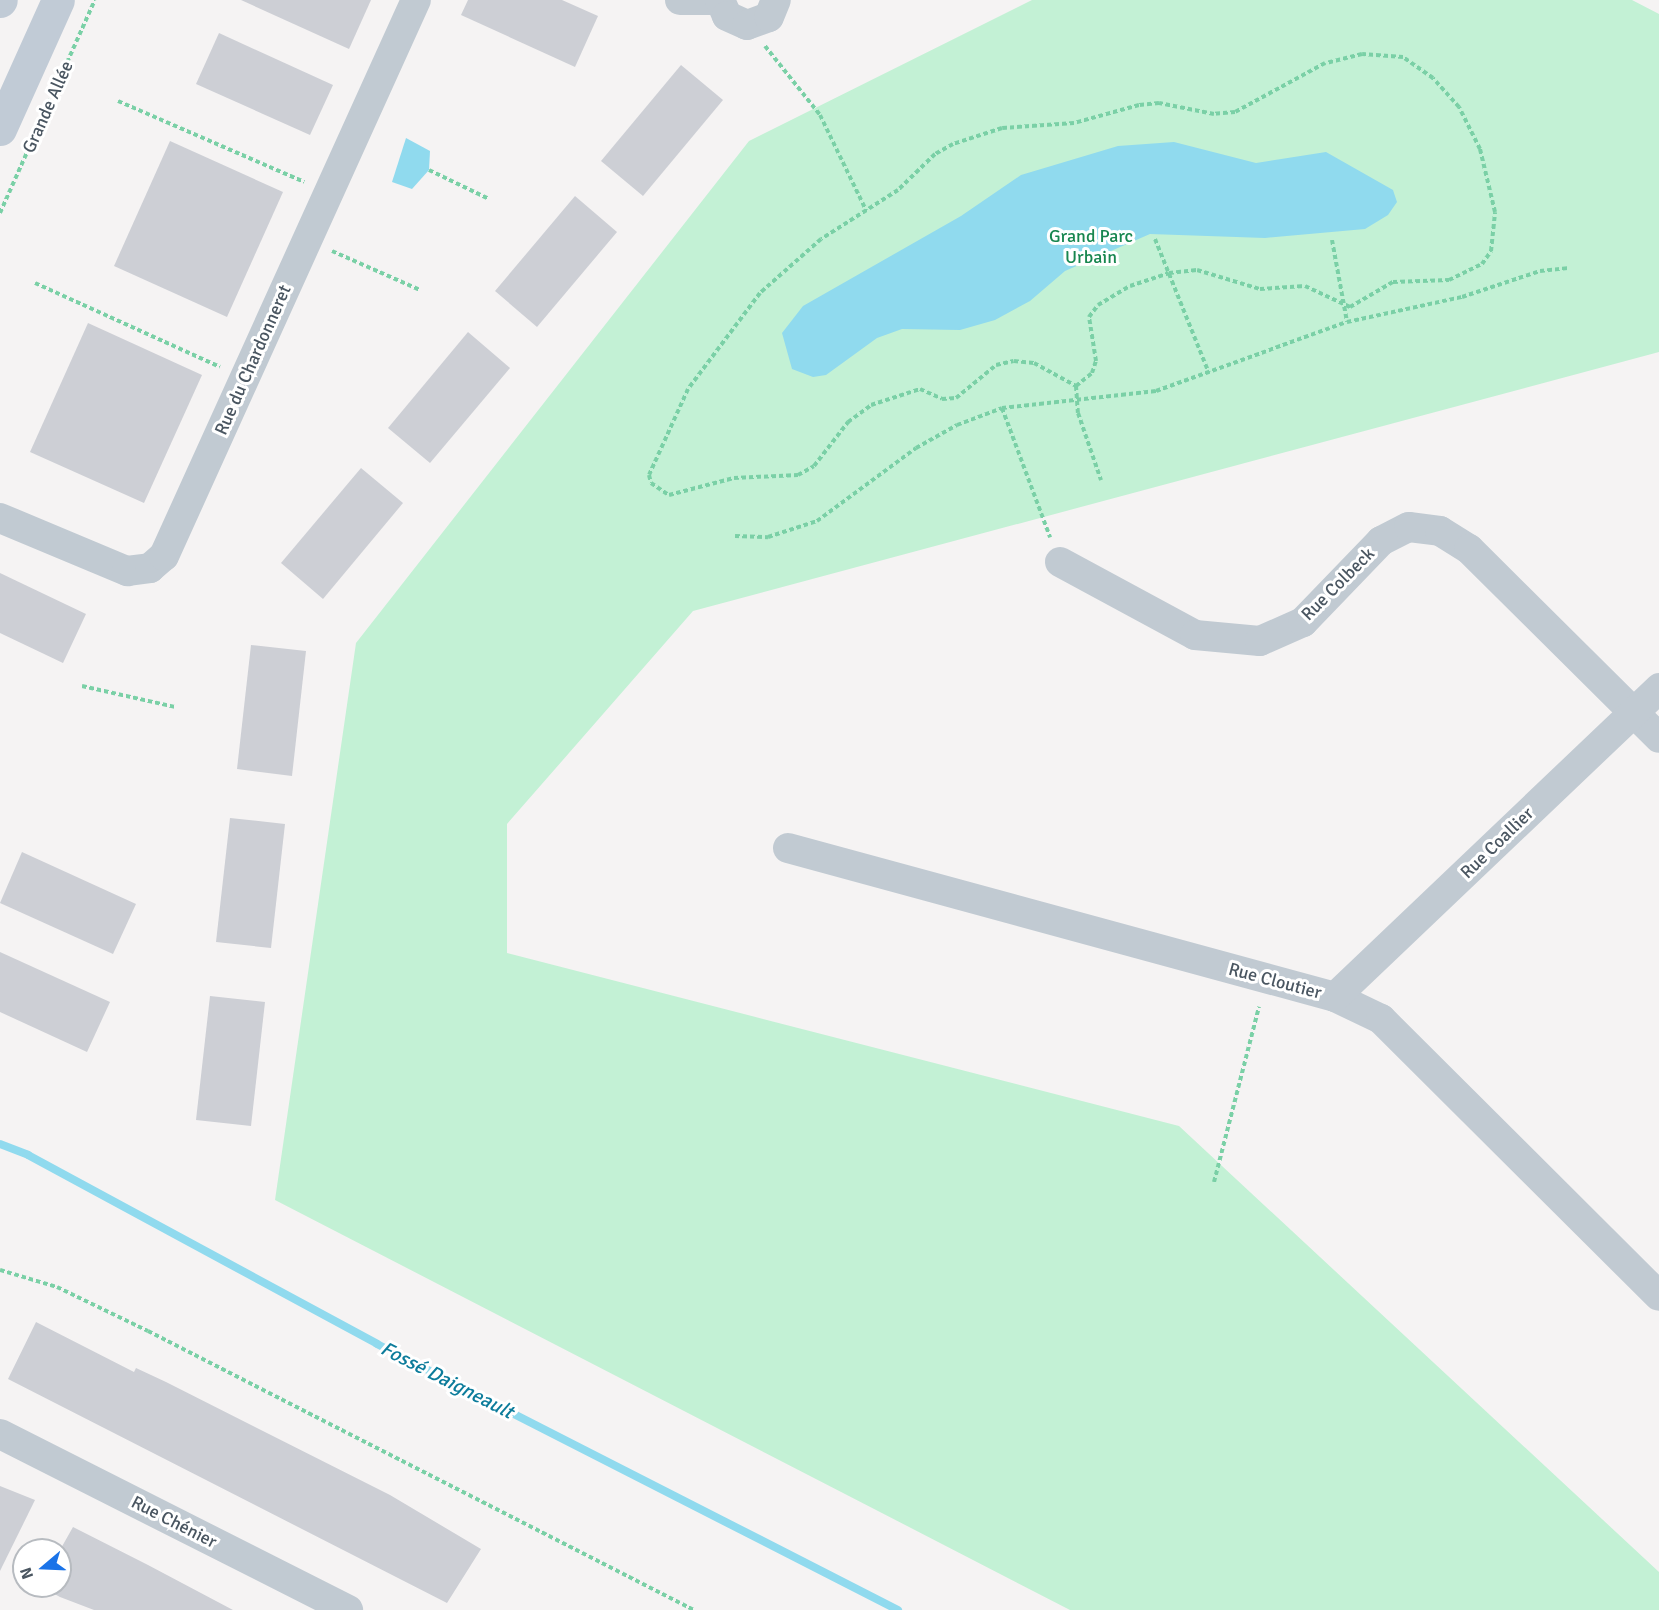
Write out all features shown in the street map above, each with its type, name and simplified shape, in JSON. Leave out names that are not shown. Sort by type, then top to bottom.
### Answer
[{"type":"main road","name":"Grande Allée","points":[[0,129],[58,0]]},
{"type":"street","name":"Rue du Chardonneret","points":[[0,518],[119,569],[150,568],[164,555],[416,0]]},
{"type":"street","points":[[680,0],[711,0]]},
{"type":"street","points":[[720,0],[727,16],[747,25],[769,17],[776,0]]},
{"type":"street","name":"Rue Colbeck","points":[[1060,562],[1195,635],[1260,641],[1303,622],[1381,541],[1409,527],[1440,531],[1469,549],[1659,738]]},
{"type":"street","name":"Rue Coallier","points":[[1335,997],[1659,688]]},
{"type":"street","name":"Rue Cloutier","points":[[788,848],[1335,997],[1381,1019],[1659,1296]]},
{"type":"street","name":"Rue Chénier","points":[[0,1434],[348,1610]]},
{"type":"path","name":"Grande Allée","points":[[0,213],[95,0]]},
{"type":"path","points":[[767,49],[820,115],[866,210]]},
{"type":"path","points":[[1076,386],[1094,367],[1089,317],[1098,305],[1130,286],[1169,273],[1197,270],[1260,289],[1305,286],[1341,303],[1359,304],[1402,279],[1435,282],[1466,274],[1482,264],[1493,241],[1495,212],[1484,161],[1459,107],[1415,65],[1385,53],[1325,63],[1235,112],[1214,114],[1149,104],[1074,123],[1027,124],[976,134],[935,154],[898,190],[821,239],[760,293],[688,389],[651,467],[651,483],[659,490],[680,495],[735,478],[798,475],[814,466],[848,422],[871,405],[912,390],[956,398],[1006,362],[1035,363],[1076,386],[1080,400],[1078,413],[1101,480]]},
{"type":"path","points":[[118,101],[328,193]]},
{"type":"path","points":[[429,170],[489,199]]},
{"type":"path","points":[[1155,238],[1209,373]]},
{"type":"path","points":[[307,240],[420,290]]},
{"type":"path","points":[[1332,240],[1341,303],[1347,322]]},
{"type":"path","points":[[735,536],[768,537],[817,521],[916,448],[957,424],[1002,408],[1140,395],[1209,373],[1347,322],[1461,297],[1540,271],[1570,268]]},
{"type":"path","points":[[35,283],[244,378]]},
{"type":"path","points":[[1002,408],[1060,562]]},
{"type":"path","points":[[82,686],[175,707]]},
{"type":"path","points":[[1214,1182],[1259,1007]]},
{"type":"path","points":[[0,1270],[57,1287],[148,1331],[694,1610]]},
{"type":"green space","name":"Grand Parc Urbain","points":[[1032,0],[1632,0],[1659,14],[1659,352],[693,611],[507,824],[507,953],[1179,1126],[1659,1572],[1659,1610],[1070,1610],[275,1200],[356,643],[749,141]]},
{"type":"water","points":[[406,138],[430,151],[429,170],[412,189],[392,182]]},
{"type":"water","points":[[1174,142],[1256,163],[1326,152],[1393,190],[1397,202],[1388,215],[1365,229],[1265,238],[1150,234],[1065,271],[1030,301],[995,320],[960,330],[902,329],[877,338],[826,375],[813,377],[792,369],[782,333],[803,306],[961,216],[1021,175],[1118,146]]},
{"type":"building","points":[[241,0],[371,0],[349,49]]},
{"type":"building","points":[[468,0],[562,0],[598,16],[575,67],[461,15]]},
{"type":"building","points":[[219,33],[333,85],[310,135],[196,84]]},
{"type":"building","points":[[681,65],[723,100],[643,196],[601,161]]},
{"type":"building","points":[[170,141],[283,192],[227,317],[114,266]]},
{"type":"building","points":[[575,196],[617,232],[537,327],[495,291]]},
{"type":"building","points":[[88,323],[202,375],[144,503],[30,452]]},
{"type":"building","points":[[468,332],[510,368],[430,463],[388,428]]},
{"type":"building","points":[[361,468],[403,503],[323,599],[281,563]]},
{"type":"building","points":[[0,573],[86,614],[63,663],[0,633]]},
{"type":"building","points":[[251,645],[306,651],[292,776],[237,769]]},
{"type":"building","points":[[230,818],[285,824],[271,948],[216,942]]},
{"type":"building","points":[[22,852],[136,904],[113,954],[0,903]]},
{"type":"building","points":[[0,952],[110,1002],[87,1052],[0,1012]]},
{"type":"building","points":[[210,996],[265,1002],[251,1126],[196,1120]]},
{"type":"building","points":[[36,1322],[134,1372],[136,1368],[166,1382],[390,1495],[481,1549],[447,1603],[8,1379]]},
{"type":"building","points":[[0,1486],[35,1500],[16,1538],[12,1538],[12,1547],[0,1571]]},
{"type":"building","points":[[73,1527],[233,1610],[94,1610],[63,1598],[72,1598],[72,1538],[67,1538]]},
{"type":"waterway","name":"Fossé Daigneault","points":[[0,1144],[28,1155],[377,1344],[898,1610]]}]
